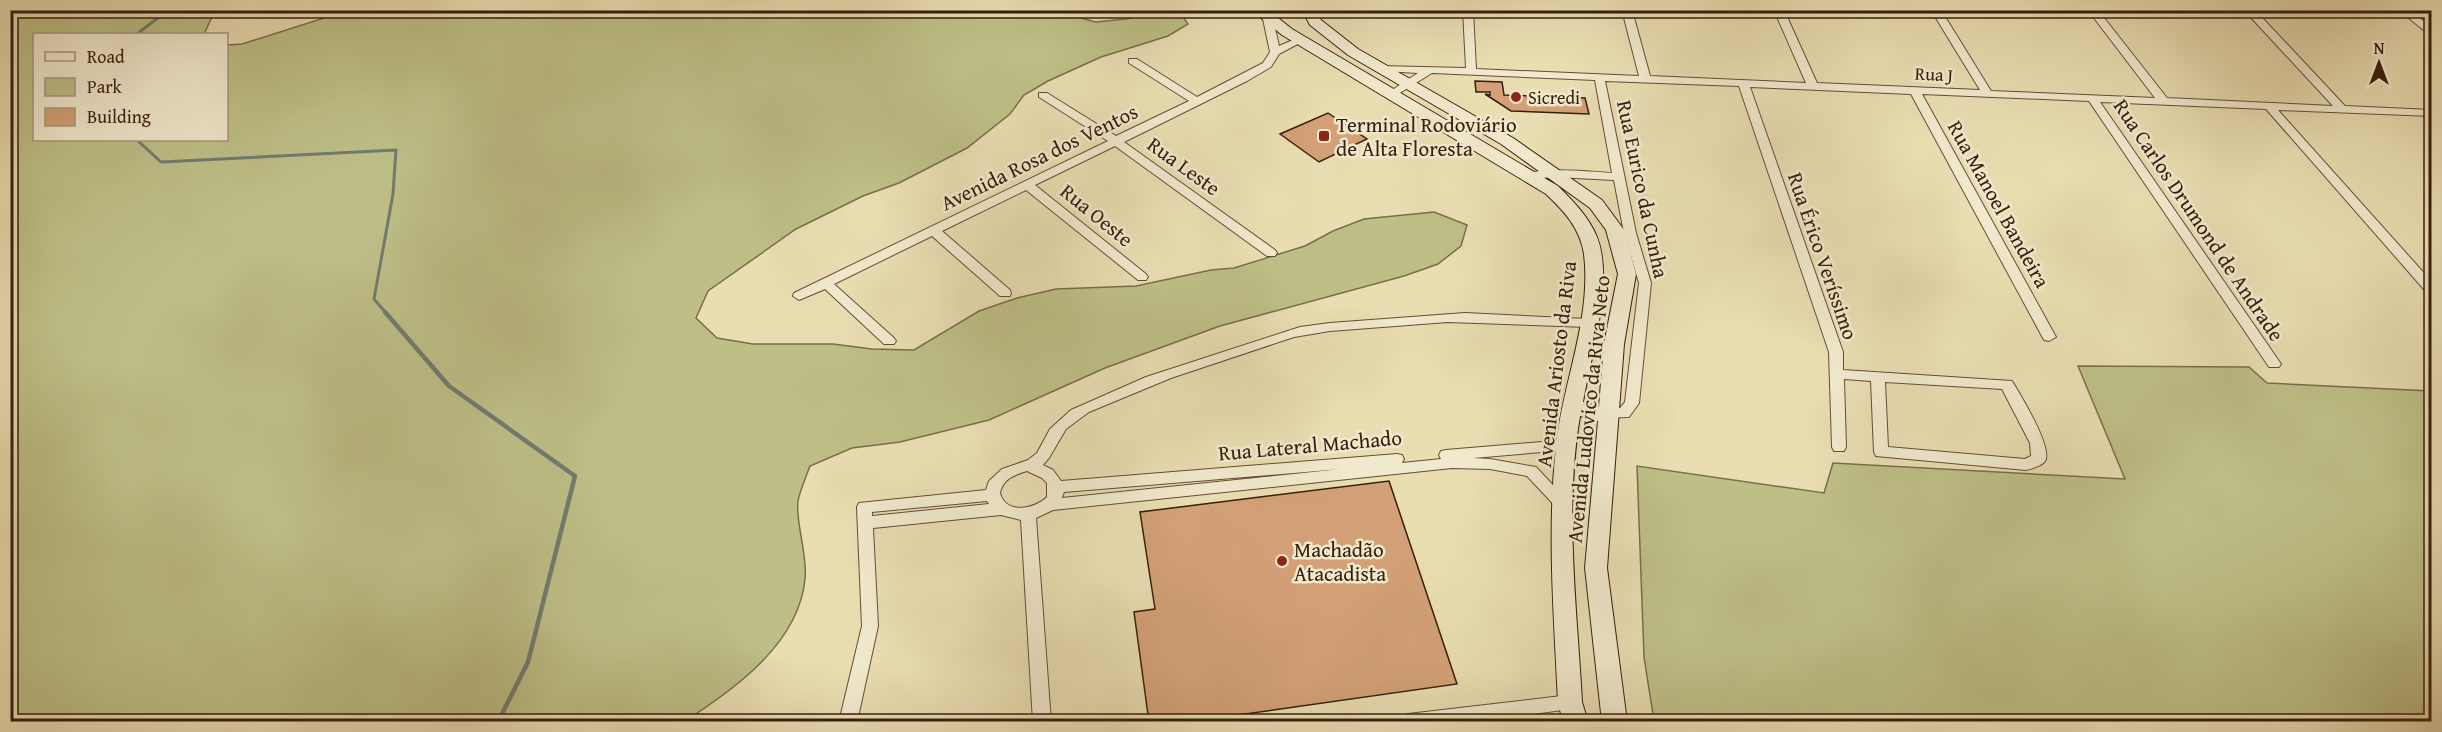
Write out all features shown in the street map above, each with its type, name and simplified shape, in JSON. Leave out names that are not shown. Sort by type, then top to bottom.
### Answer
[{"type":"street","points":[[1468,10],[1471,70]]},
{"type":"street","points":[[1627,10],[1646,78]]},
{"type":"street","points":[[1779,10],[1812,85]]},
{"type":"street","points":[[1936,10],[1987,93]]},
{"type":"street","points":[[2093,10],[2163,101]]},
{"type":"street","points":[[2248,10],[2342,109]]},
{"type":"street","points":[[2404,10],[2432,34]]},
{"type":"street","points":[[1263,15],[1275,52]]},
{"type":"street","name":"Avenida Ariosto da Riva","points":[[1263,15],[1292,38],[1398,89],[1552,190],[1586,228],[1593,257],[1588,323],[1566,446],[1562,504],[1570,702],[1576,722]]},
{"type":"street","points":[[1312,16],[1299,24],[1292,38],[1318,39],[1331,35]]},
{"type":"street","name":"Avenida Ludovico da Riva Neto","points":[[1312,16],[1353,52],[1383,68],[1398,89],[1507,141],[1596,204],[1622,232],[1627,274],[1614,344],[1596,568],[1615,722]]},
{"type":"street","name":"Avenida Rosa dos Ventos","points":[[799,296],[1197,102],[1267,65],[1275,52],[1292,38]]},
{"type":"street","points":[[1133,61],[1197,102]]},
{"type":"street","name":"Rua J","points":[[1383,68],[1435,68],[2432,113]]},
{"type":"street","points":[[1398,89],[1435,68]]},
{"type":"street","name":"Rua Eurico da Cunha","points":[[1599,76],[1618,177],[1622,232],[1645,282],[1632,403],[1624,413],[1609,414]]},
{"type":"street","name":"Rua Érico Veríssimo","points":[[1743,82],[1836,352],[1839,447]]},
{"type":"street","name":"Rua Manoel Bandeira","points":[[1914,90],[2049,337]]},
{"type":"street","name":"Rua Leste","points":[[1043,95],[1116,141],[1270,253]]},
{"type":"street","name":"Rua Carlos Drumond de Andrade","points":[[2092,98],[2274,364]]},
{"type":"street","points":[[2269,106],[2432,291]]},
{"type":"street","points":[[1529,176],[1555,174],[1618,177]]},
{"type":"street","name":"Rua Oeste","points":[[1027,184],[1142,277]]},
{"type":"street","points":[[933,230],[1005,293]]},
{"type":"street","points":[[826,283],[889,341]]},
{"type":"street","points":[[1029,466],[1043,456],[1056,432],[1076,412],[1157,377],[1307,330],[1449,318],[1588,323]]},
{"type":"street","points":[[1614,344],[1639,347]]},
{"type":"street","points":[[1838,374],[1878,376],[2007,384],[2037,443],[2039,459],[2026,465],[1881,452],[1878,376]]},
{"type":"street","points":[[1573,406],[1595,414],[1609,414]]},
{"type":"street","name":"Rua Lateral Machado","points":[[1057,487],[1566,446]]},
{"type":"street","points":[[1050,505],[1056,496],[1057,487],[1055,479],[1049,472],[1029,466],[1015,468],[1003,474],[995,484],[992,495],[1001,509],[1015,515],[1028,515],[1050,505],[1452,463],[1490,464],[1531,471],[1539,477],[1548,492],[1562,504]]},
{"type":"street","points":[[864,515],[992,495]]},
{"type":"street","points":[[864,515],[1001,509]]},
{"type":"street","points":[[848,722],[870,627],[864,515]]},
{"type":"street","points":[[1028,515],[1042,722]]},
{"type":"street","points":[[1408,722],[1570,702]]},
{"type":"green space","points":[[11,11],[219,11],[212,17],[204,33],[33,33],[33,141],[228,141],[228,45],[242,44],[346,11],[1066,11],[1065,13],[1095,22],[1154,13],[1180,13],[1188,24],[1168,36],[1101,57],[1048,81],[1024,95],[1010,114],[967,148],[899,183],[863,196],[796,229],[708,291],[696,318],[717,338],[753,344],[833,344],[872,349],[914,350],[979,311],[1017,298],[1056,289],[1136,286],[1211,270],[1234,268],[1305,246],[1333,231],[1364,219],[1434,212],[1467,225],[1461,246],[1438,264],[1404,276],[1220,326],[1105,368],[989,420],[900,442],[852,448],[810,466],[798,501],[805,579],[800,602],[791,624],[762,662],[724,694],[685,721],[11,721]]},
{"type":"green space","points":[[2078,366],[2249,367],[2267,383],[2431,391],[2431,721],[1654,721],[1644,657],[1637,466],[1824,493],[1833,463],[2125,479]]},
{"type":"building","name":"Sicredi","points":[[1475,81],[1502,82],[1504,95],[1585,98],[1589,114],[1511,111],[1485,94],[1490,95],[1490,92],[1476,92]]},
{"type":"building","name":"Terminal Rodoviário de Alta Floresta","points":[[1328,113],[1367,139],[1319,162],[1280,134]]},
{"type":"building","name":"Machadão Atacadista","points":[[1389,481],[1457,684],[1188,722],[1149,722],[1134,612],[1155,609],[1140,512]]},
{"type":"waterway","points":[[138,33],[159,17],[148,10]]},
{"type":"waterway","points":[[138,141],[161,162],[396,150],[393,194],[374,299],[386,313]]},
{"type":"waterway","points":[[385,312],[449,386],[575,476],[528,662],[498,722]]},
{"type":"place","name":"Sicredi","points":[[1516,97]]},
{"type":"place","name":"Terminal Rodoviário de Alta Floresta","points":[[1324,136]]},
{"type":"place","name":"Machadão Atacadista","points":[[1282,561]]}]
